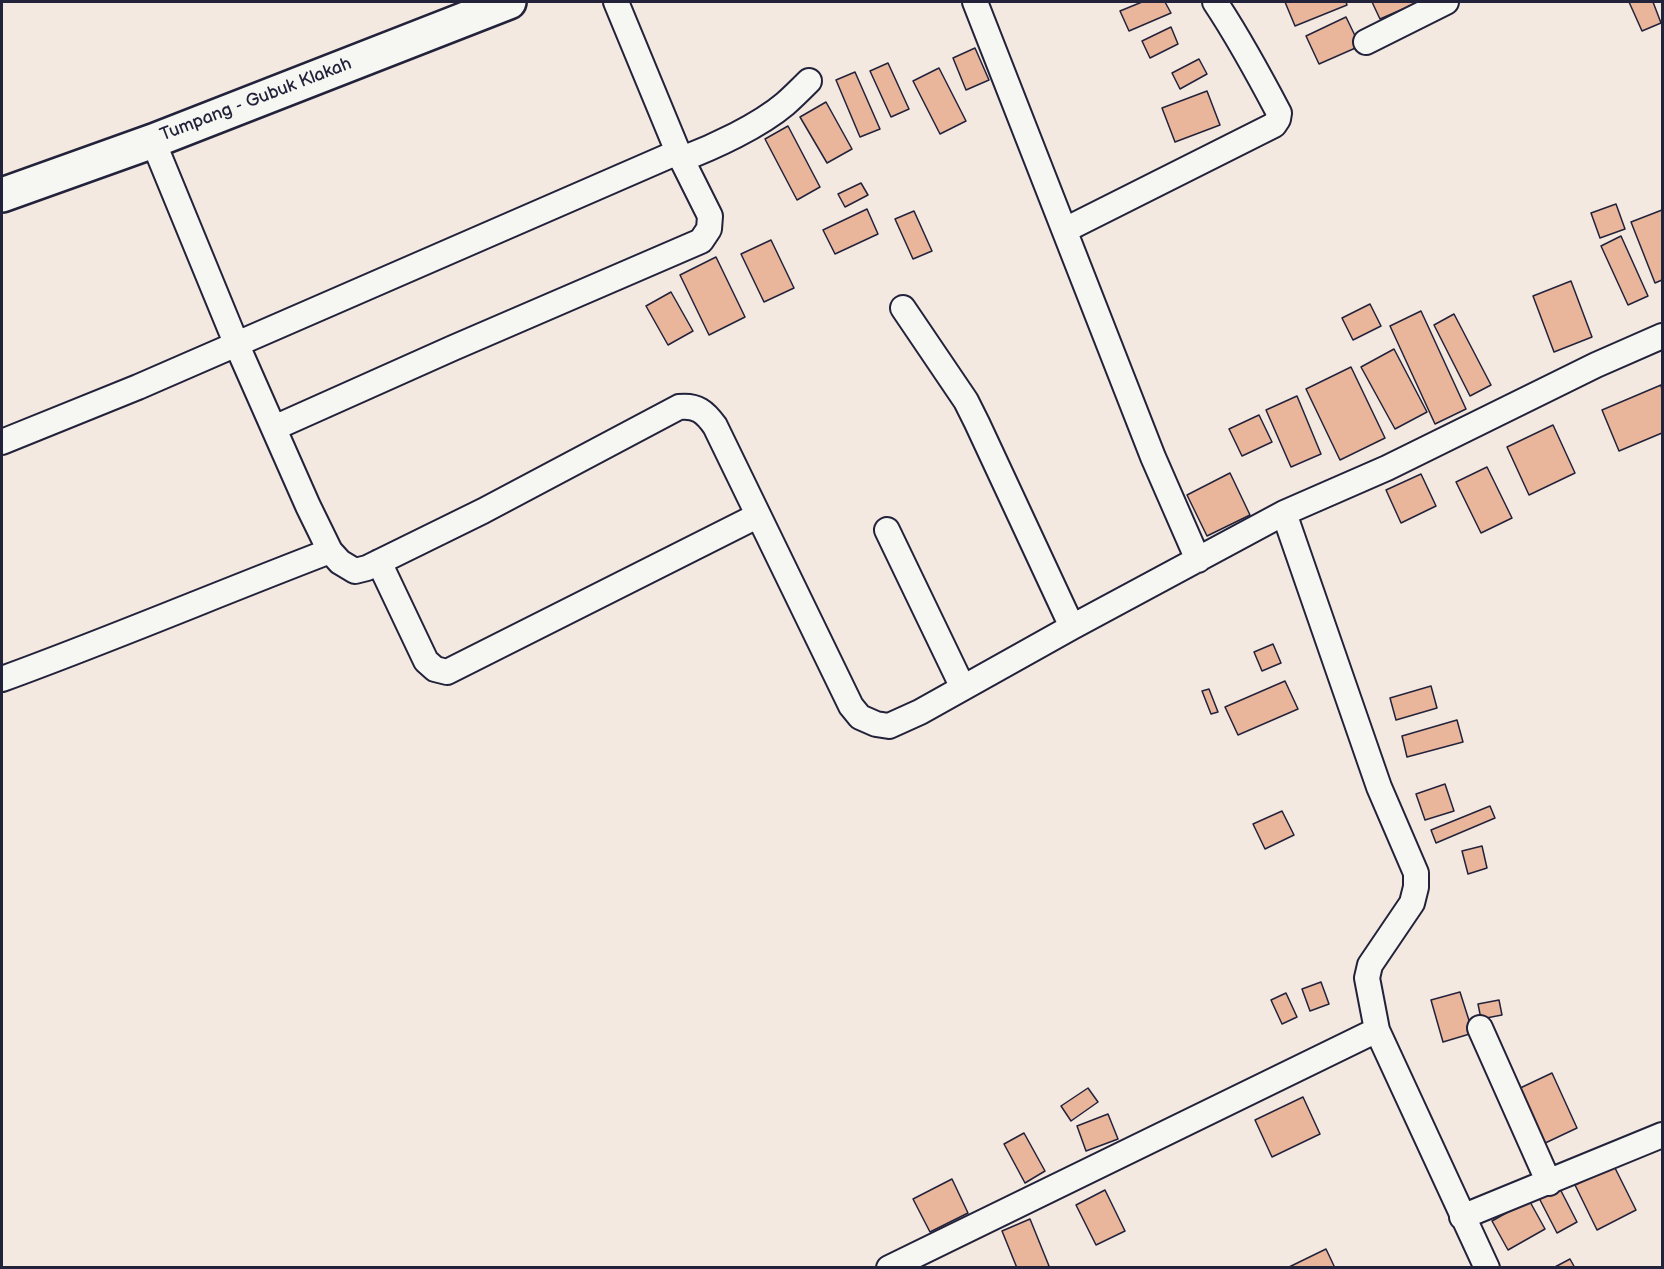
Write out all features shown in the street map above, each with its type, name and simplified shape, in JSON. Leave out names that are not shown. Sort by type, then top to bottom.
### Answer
[{"type":"main road","name":"Tumpang - Gubuk Klakah","points":[[2,195],[153,141],[509,2]]},
{"type":"street","points":[[274,428],[700,241],[709,229],[710,216],[680,156],[616,2]]},
{"type":"street","points":[[975,2],[1154,457],[1198,560]]},
{"type":"street","points":[[1065,230],[1274,125],[1278,119],[1279,113],[1261,77],[1238,36],[1215,2]]},
{"type":"street","points":[[1366,42],[1446,2]]},
{"type":"street","points":[[2,442],[138,387],[236,343],[680,156],[705,150],[758,122],[784,105],[809,81]]},
{"type":"street","points":[[153,141],[236,343],[308,506],[330,551],[340,562],[355,571],[379,562],[483,511],[679,407],[690,406],[700,410],[715,426],[851,706],[860,717],[876,724],[889,726],[920,712],[1284,513],[1387,468],[1596,365],[1662,336]]},
{"type":"street","points":[[903,309],[973,416],[1072,627]]},
{"type":"street","points":[[1284,513],[1379,788],[1416,873],[1416,887],[1412,903],[1370,965],[1368,978],[1377,1030],[1487,1268]]},
{"type":"street","points":[[379,562],[426,662],[435,669],[447,672],[757,516]]},
{"type":"street","points":[[887,530],[963,688]]},
{"type":"street","points":[[2,679],[100,644],[227,590],[330,551]]},
{"type":"street","points":[[1480,1028],[1549,1183]]},
{"type":"street","points":[[889,1268],[1377,1030]]},
{"type":"street","points":[[1462,1217],[1662,1135]]},
{"type":"building","points":[[1142,2],[1165,2],[1171,13],[1129,31],[1120,11]]},
{"type":"building","points":[[1285,2],[1346,2],[1347,5],[1295,26]]},
{"type":"building","points":[[1372,2],[1419,2],[1380,19]]},
{"type":"building","points":[[1629,2],[1653,2],[1661,23],[1642,31]]},
{"type":"building","points":[[1346,17],[1360,46],[1319,64],[1306,36]]},
{"type":"building","points":[[1171,27],[1178,44],[1150,58],[1142,41]]},
{"type":"building","points":[[975,48],[989,80],[966,90],[953,58]]},
{"type":"building","points":[[1199,59],[1207,74],[1180,89],[1172,73]]},
{"type":"building","points":[[888,63],[909,109],[891,117],[870,71]]},
{"type":"building","points":[[939,68],[966,121],[940,134],[913,81]]},
{"type":"building","points":[[855,72],[880,129],[860,137],[836,80]]},
{"type":"building","points":[[1207,91],[1220,125],[1175,142],[1162,108]]},
{"type":"building","points":[[826,102],[852,149],[827,163],[800,117]]},
{"type":"building","points":[[788,126],[820,187],[797,200],[765,139]]},
{"type":"building","points":[[861,183],[868,195],[845,207],[838,194]]},
{"type":"building","points":[[1616,204],[1625,229],[1600,238],[1591,213]]},
{"type":"building","points":[[867,209],[878,234],[835,254],[823,230]]},
{"type":"building","points":[[1662,210],[1662,280],[1655,283],[1631,222]]},
{"type":"building","points":[[914,211],[932,251],[913,259],[895,219]]},
{"type":"building","points":[[1621,236],[1648,296],[1628,305],[1601,246]]},
{"type":"building","points":[[771,240],[794,288],[764,302],[741,254]]},
{"type":"building","points":[[716,257],[745,317],[709,335],[680,275]]},
{"type":"building","points":[[1571,281],[1592,337],[1554,352],[1533,296]]},
{"type":"building","points":[[671,292],[693,331],[668,345],[646,306]]},
{"type":"building","points":[[1370,304],[1381,326],[1353,340],[1342,318]]},
{"type":"building","points":[[1421,311],[1466,409],[1435,424],[1390,326]]},
{"type":"building","points":[[1454,314],[1491,385],[1470,396],[1434,325]]},
{"type":"building","points":[[1394,349],[1427,412],[1395,429],[1361,367]]},
{"type":"building","points":[[1351,367],[1385,438],[1340,460],[1306,389]]},
{"type":"building","points":[[1661,385],[1662,433],[1619,451],[1602,410]]},
{"type":"building","points":[[1297,396],[1321,454],[1291,467],[1266,410]]},
{"type":"building","points":[[1259,415],[1272,442],[1242,456],[1229,429]]},
{"type":"building","points":[[1553,425],[1575,473],[1529,495],[1507,447]]},
{"type":"building","points":[[1487,467],[1512,518],[1481,533],[1456,482]]},
{"type":"building","points":[[1230,473],[1250,515],[1207,536],[1187,495]]},
{"type":"building","points":[[1421,474],[1436,506],[1401,523],[1386,490]]},
{"type":"building","points":[[1273,644],[1281,663],[1262,671],[1254,652]]},
{"type":"building","points":[[1285,681],[1298,709],[1238,735],[1225,707]]},
{"type":"building","points":[[1431,686],[1437,708],[1396,720],[1390,698]]},
{"type":"building","points":[[1209,689],[1218,712],[1211,714],[1202,691]]},
{"type":"building","points":[[1457,720],[1463,742],[1407,757],[1402,736]]},
{"type":"building","points":[[1445,784],[1454,811],[1425,820],[1416,794]]},
{"type":"building","points":[[1490,806],[1495,818],[1436,843],[1431,830]]},
{"type":"building","points":[[1282,811],[1294,835],[1265,849],[1253,824]]},
{"type":"building","points":[[1482,846],[1487,868],[1468,874],[1462,851]]},
{"type":"building","points":[[1321,982],[1329,1004],[1310,1011],[1302,989]]},
{"type":"building","points":[[1460,992],[1473,1033],[1443,1042],[1431,1000]]},
{"type":"building","points":[[1286,993],[1297,1017],[1282,1024],[1271,1000]]},
{"type":"building","points":[[1499,1000],[1502,1015],[1481,1019],[1478,1004]]},
{"type":"building","points":[[1552,1073],[1577,1128],[1541,1145],[1516,1090]]},
{"type":"building","points":[[1088,1088],[1098,1102],[1071,1121],[1061,1106]]},
{"type":"building","points":[[1303,1097],[1320,1134],[1272,1157],[1255,1120]]},
{"type":"building","points":[[1108,1114],[1118,1139],[1086,1151],[1077,1126]]},
{"type":"building","points":[[1024,1133],[1045,1171],[1025,1183],[1004,1144]]},
{"type":"building","points":[[1614,1166],[1636,1210],[1597,1230],[1575,1185]]},
{"type":"building","points":[[952,1179],[968,1213],[930,1232],[913,1199]]},
{"type":"building","points":[[1558,1185],[1577,1222],[1557,1233],[1538,1196]]},
{"type":"building","points":[[1105,1190],[1125,1231],[1096,1245],[1076,1205]]},
{"type":"building","points":[[1529,1200],[1545,1229],[1508,1250],[1492,1221]]},
{"type":"building","points":[[1030,1219],[1049,1266],[1045,1268],[1017,1268],[1002,1231]]},
{"type":"building","points":[[1326,1249],[1335,1268],[1287,1268]]},
{"type":"building","points":[[1570,1259],[1575,1268],[1553,1268]]}]
